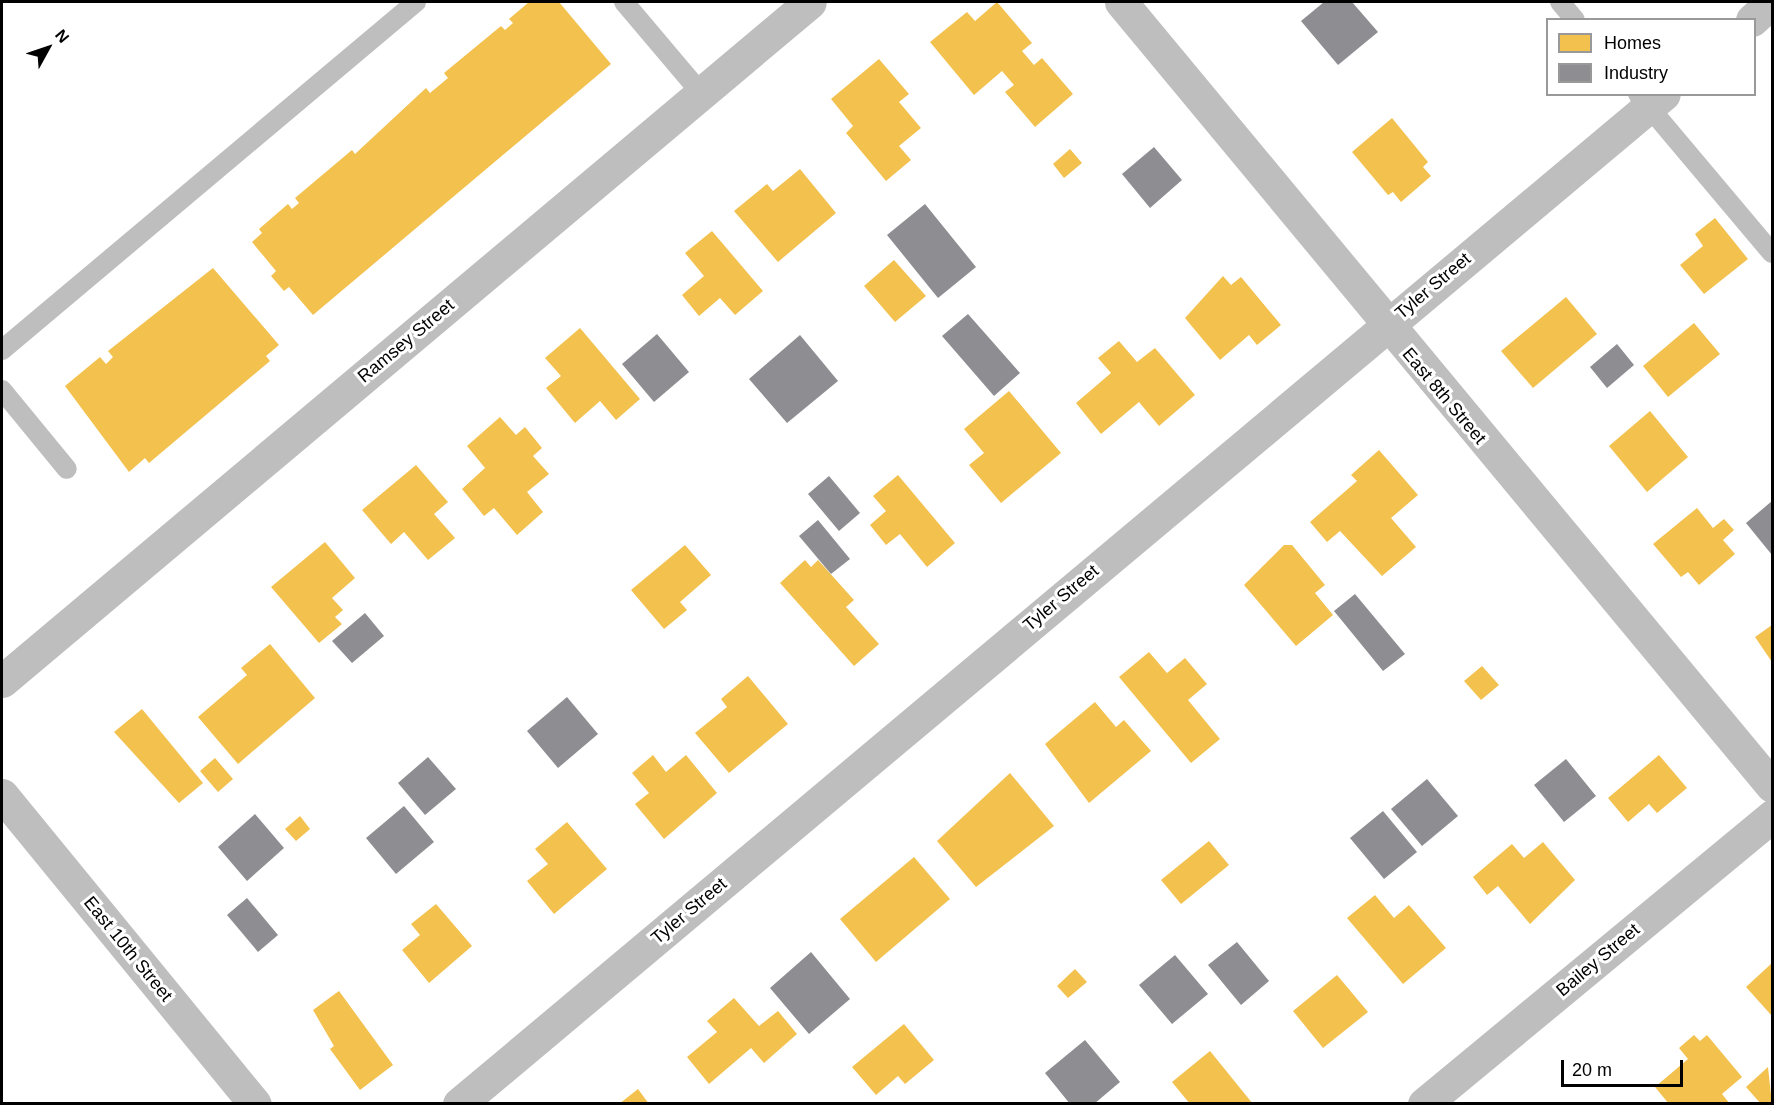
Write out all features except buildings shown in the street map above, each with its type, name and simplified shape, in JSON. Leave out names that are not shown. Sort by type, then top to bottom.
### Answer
[{"type":"street","name":"Ramsey Street","points":[[2,681],[810,2]]},
{"type":"street","name":"East 8th Street","points":[[1121,2],[1386,326],[1773,786]]},
{"type":"street","points":[[1754,18],[1773,2]]},
{"type":"street","name":"Tyler Street","points":[[459,1104],[1386,326],[1650,99]]},
{"type":"street","name":"East 10th Street","points":[[2,795],[255,1104]]},
{"type":"street","name":"Bailey Street","points":[[1424,1104],[1773,816]]},
{"type":"lane","points":[[2,350],[416,2]]},
{"type":"lane","points":[[624,2],[701,93]]},
{"type":"lane","points":[[1560,2],[1573,18]]},
{"type":"lane","points":[[1650,99],[1773,253]]},
{"type":"lane","points":[[2,390],[67,469]]}]
